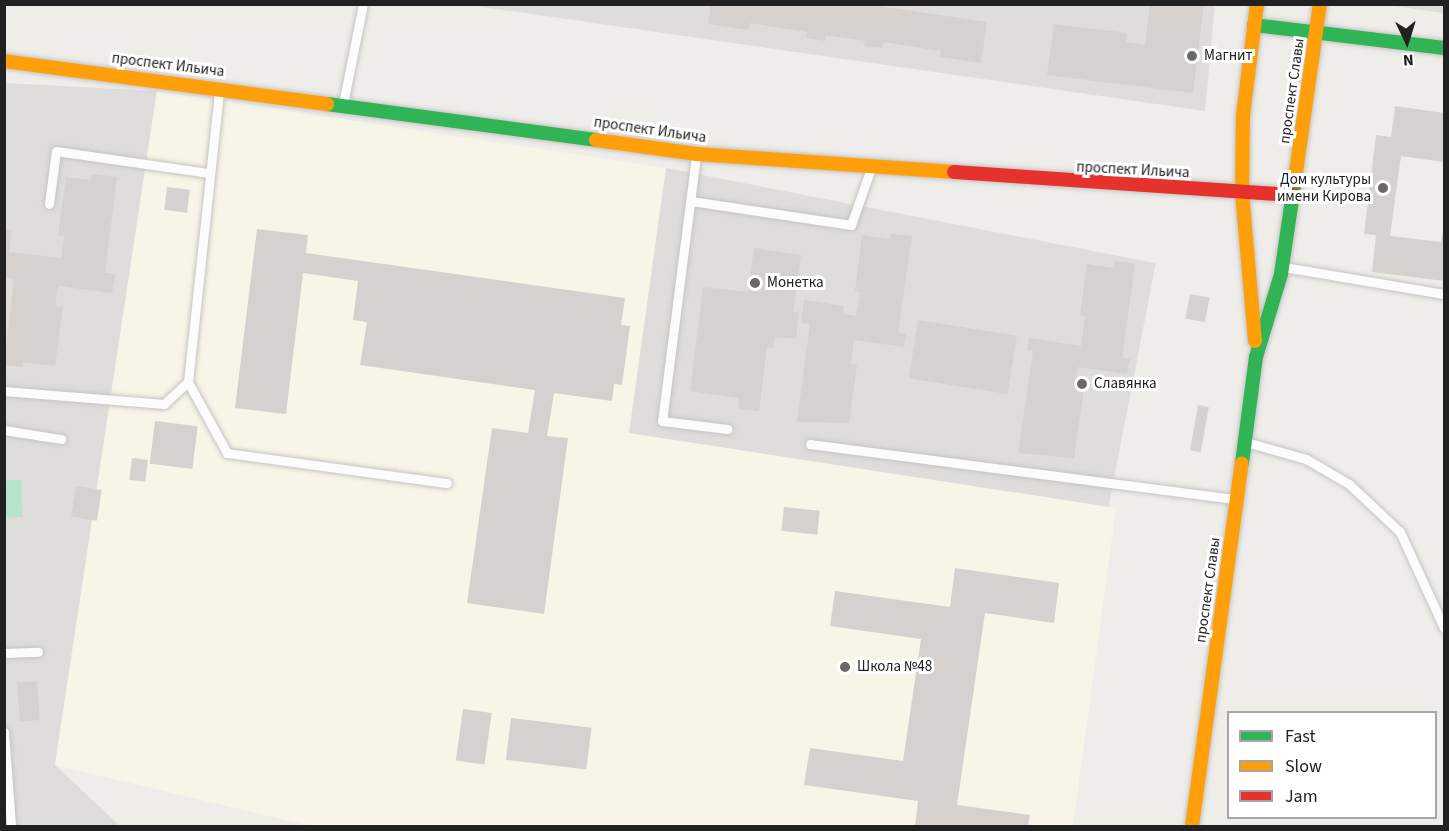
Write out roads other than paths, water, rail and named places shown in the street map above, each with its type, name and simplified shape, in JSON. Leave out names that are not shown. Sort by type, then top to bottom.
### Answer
[{"type":"street","name":"проспект Славы","points":[[1256,357],[1242,192],[1244,115],[1257,4]]},
{"type":"street","name":"проспект Славы","points":[[1192,826],[1256,357],[1282,267],[1320,4]]},
{"type":"street","points":[[1254,25],[1444,48]]},
{"type":"street","name":"проспект Ильича","points":[[4,61],[343,104],[697,154],[871,168],[1294,195]]},
{"type":"lane","points":[[343,104],[363,4]]},
{"type":"lane","points":[[219,89],[188,382],[227,453],[447,483]]},
{"type":"lane","points":[[49,204],[56,151],[209,174]]},
{"type":"lane","points":[[697,154],[662,421],[728,429]]},
{"type":"lane","points":[[691,201],[851,225],[871,168]]},
{"type":"lane","points":[[1282,267],[1444,294]]},
{"type":"lane","points":[[4,391],[164,404],[188,382]]},
{"type":"lane","points":[[4,430],[61,439]]},
{"type":"lane","points":[[1245,442],[1315,464],[1349,484],[1400,532],[1444,628]]},
{"type":"lane","points":[[810,444],[1238,499]]},
{"type":"lane","points":[[4,653],[38,652]]},
{"type":"lane","points":[[4,732],[11,826]]},
{"type":"place","name":"Магнит","points":[[1192,56]]},
{"type":"place","name":"Дом культуры имени Кирова","points":[[1383,188]]},
{"type":"place","name":"Монетка","points":[[755,283]]},
{"type":"place","name":"Славянка","points":[[1082,384]]},
{"type":"place","name":"Школа №48","points":[[845,667]]}]
